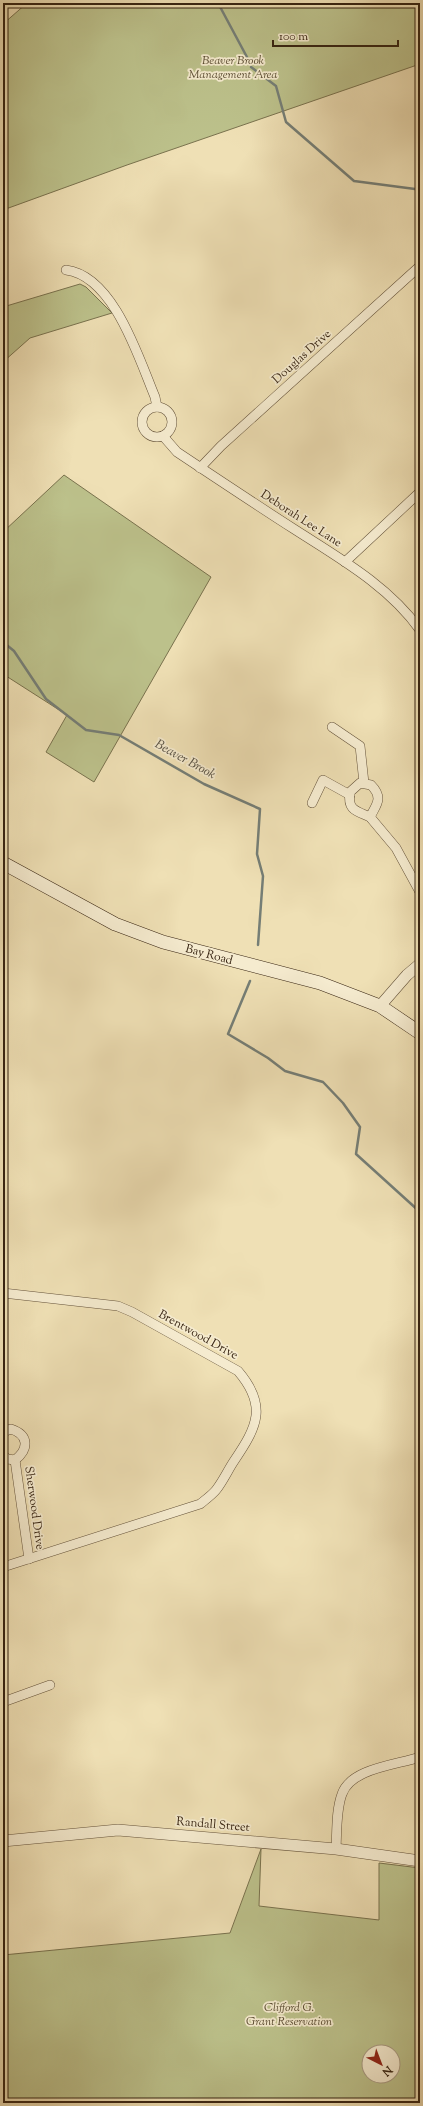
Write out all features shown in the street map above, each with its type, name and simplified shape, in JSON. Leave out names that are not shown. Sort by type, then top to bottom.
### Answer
[{"type":"main road","name":"Bay Road","points":[[3,863],[68,900],[122,927],[163,942],[320,983],[380,1006],[420,1033]]},
{"type":"street","name":"Douglas Drive","points":[[200,468],[222,446],[420,266]]},
{"type":"street","points":[[66,270],[84,276],[109,300],[119,313],[155,397],[157,407]]},
{"type":"street","points":[[157,407],[168,412],[172,420],[170,430],[163,436],[158,437],[149,435],[142,426],[143,416],[146,412],[157,407]]},
{"type":"street","name":"Deborah Lee Lane","points":[[163,436],[177,452],[345,562],[395,599],[420,630]]},
{"type":"street","points":[[345,562],[420,492]]},
{"type":"street","points":[[332,727],[360,746],[364,783]]},
{"type":"street","points":[[312,803],[323,780],[350,795]]},
{"type":"street","points":[[370,817],[377,807],[378,798],[373,788],[364,783],[356,785],[350,795],[351,805],[355,811],[370,817],[396,848],[420,892]]},
{"type":"street","points":[[380,1006],[407,975],[420,964]]},
{"type":"street","name":"Brentwood Drive","points":[[3,1293],[118,1306],[132,1312],[238,1371],[249,1384],[255,1401],[256,1421],[250,1437],[216,1490],[200,1504],[3,1567]]},
{"type":"street","name":"Sherwood Drive","points":[[3,1432],[11,1429],[17,1431],[24,1439],[25,1450],[15,1460]]},
{"type":"street","name":"Sherwood Drive","points":[[3,1455],[7,1459],[15,1460]]},
{"type":"street","name":"Sherwood Drive","points":[[15,1460],[29,1559]]},
{"type":"street","points":[[3,1702],[50,1685]]},
{"type":"street","points":[[336,1849],[341,1799],[345,1788],[354,1778],[420,1756]]},
{"type":"street","name":"Randall Street","points":[[3,1841],[118,1830],[336,1849],[420,1861]]},
{"type":"green space","name":"Beaver Brook Management Area","points":[[27,3],[415,3],[420,6],[420,64],[127,165],[3,210],[3,24]]},
{"type":"green space","points":[[80,284],[86,287],[112,313],[30,338],[3,362],[3,307]]},
{"type":"green space","points":[[64,475],[211,577],[94,782],[46,752],[67,715],[3,674],[3,532]]},
{"type":"green space","name":"Clifford G. Grant Reservation","points":[[261,1849],[259,1906],[379,1920],[379,1863],[420,1868],[420,2103],[3,2103],[3,1955],[230,1933]]},
{"type":"waterway","points":[[218,3],[248,59]]},
{"type":"waterway","points":[[251,67],[276,86],[286,122],[354,181],[415,189],[420,192]]},
{"type":"waterway","name":"Beaver Brook","points":[[3,642],[14,651],[46,699],[86,730],[119,735],[204,784],[260,809],[257,854],[263,876],[258,945]]},
{"type":"waterway","name":"Beaver Brook","points":[[250,981],[228,1034],[268,1058],[285,1071],[323,1082],[343,1103],[360,1127],[356,1154],[420,1212]]}]
